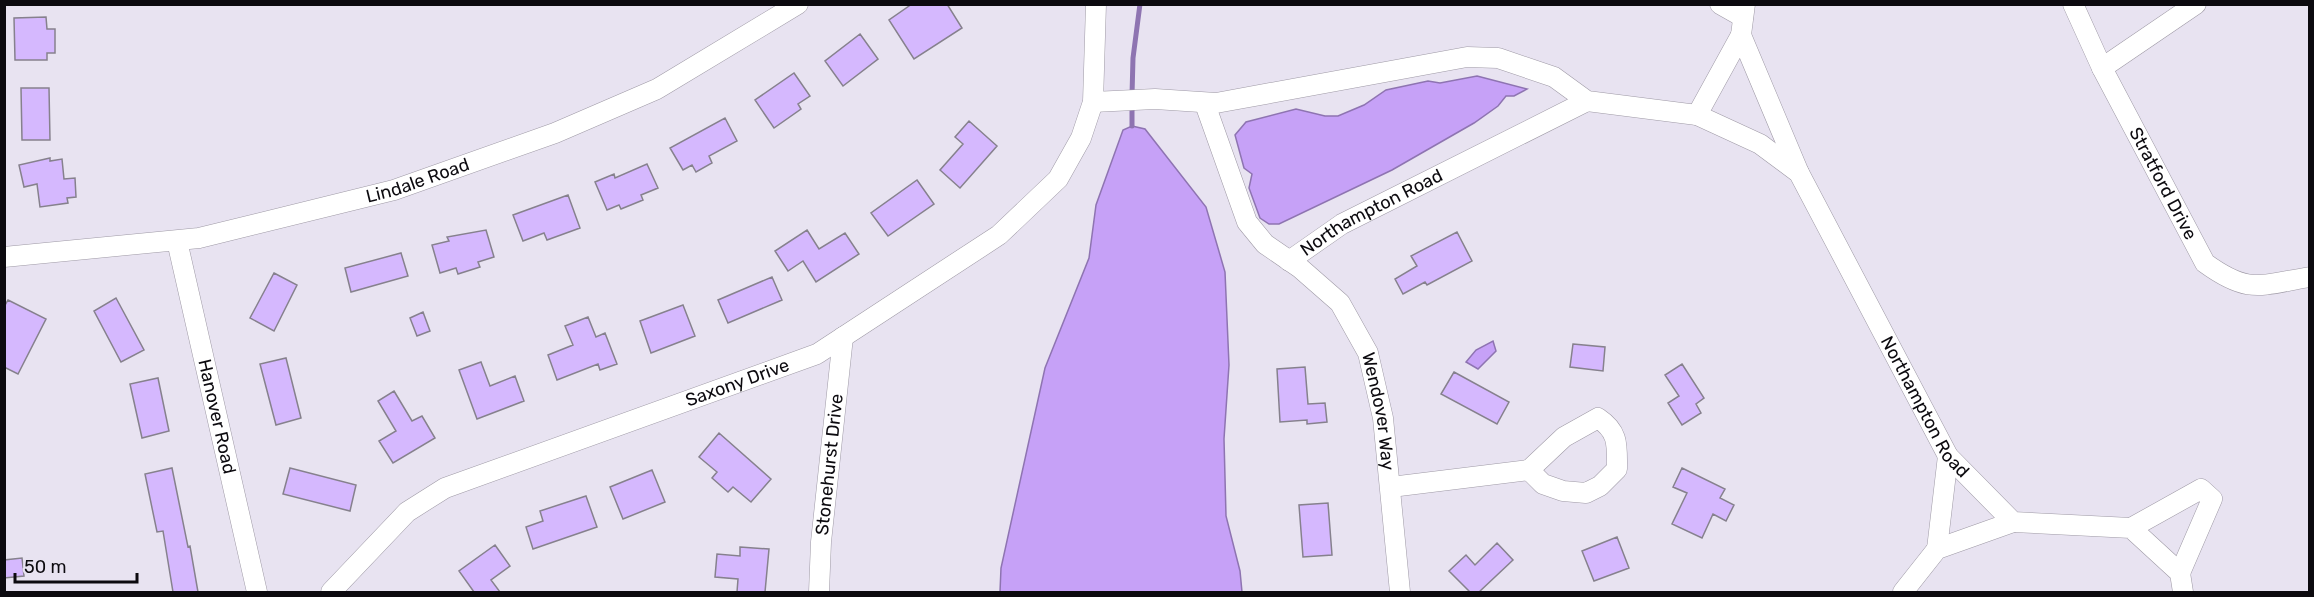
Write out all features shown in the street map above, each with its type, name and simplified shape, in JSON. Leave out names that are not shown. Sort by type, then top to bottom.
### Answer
[{"type":"street","name":"Lindale Road","points":[[4,257],[199,238],[394,190],[555,133],[657,89],[798,4]]},
{"type":"street","points":[[1096,4],[1103,102]]},
{"type":"street","points":[[1697,115],[1743,19],[1720,4]]},
{"type":"street","name":"Stratford Drive","points":[[2073,4],[2102,68],[2205,263],[2225,277],[2249,286],[2310,277]]},
{"type":"street","points":[[2102,68],[2196,4]]},
{"type":"street","name":"Northampton Road","points":[[1743,19],[1800,173],[1948,456],[2013,522]]},
{"type":"street","name":"Northampton Road","points":[[1103,102],[1155,99],[1205,104],[1467,57],[1498,58],[1554,77],[1587,101],[1697,115],[1760,144],[1800,173]]},
{"type":"street","name":"Northampton Road","points":[[1205,104],[1247,222],[1265,244],[1289,261],[1342,224],[1587,101]]},
{"type":"street","name":"Saxony Drive","points":[[331,592],[407,512],[445,488],[817,354],[999,235],[1058,179],[1103,102]]},
{"type":"street","name":"Hanover Road","points":[[177,241],[257,592]]},
{"type":"street","name":"Wendover Way","points":[[1289,261],[1340,303],[1368,353],[1383,418],[1400,592]]},
{"type":"street","name":"Stonehurst Drive","points":[[819,592],[821,542],[843,337]]},
{"type":"street","points":[[1391,487],[1529,470],[1564,437],[1598,418],[1609,425],[1617,437],[1617,469],[1600,486],[1586,493],[1563,491],[1543,484],[1529,470]]},
{"type":"street","points":[[1903,592],[1937,549],[1948,456]]},
{"type":"street","points":[[1937,549],[2013,522],[2131,528],[2201,489],[2212,499],[2181,583],[2131,528]]},
{"type":"shaded area","points":[[1477,76],[1527,89],[1514,96],[1506,96],[1498,106],[1474,123],[1392,170],[1279,224],[1269,224],[1260,218],[1249,188],[1252,174],[1244,168],[1235,135],[1246,122],[1296,109],[1325,116],[1338,116],[1364,105],[1386,90],[1428,81],[1440,83]]},
{"type":"shaded area","points":[[1132,126],[1145,129],[1206,207],[1225,272],[1229,365],[1224,439],[1226,516],[1240,571],[1242,592],[1000,592],[1001,568],[1045,368],[1089,258],[1096,205],[1123,130]]},
{"type":"shaded area","points":[[1493,341],[1496,351],[1478,369],[1466,362],[1476,350]]},
{"type":"building","points":[[912,4],[947,4],[962,28],[914,59],[889,20]]},
{"type":"building","points":[[46,17],[47,29],[55,29],[55,53],[47,53],[47,60],[15,60],[14,18]]},
{"type":"building","points":[[860,34],[878,59],[843,86],[825,61]]},
{"type":"building","points":[[794,73],[810,96],[798,104],[801,109],[774,128],[755,100]]},
{"type":"building","points":[[21,88],[49,88],[50,140],[22,140]]},
{"type":"building","points":[[725,118],[737,141],[709,156],[712,163],[696,172],[692,165],[683,170],[670,148]]},
{"type":"building","points":[[969,121],[997,146],[960,188],[940,170],[963,144],[955,137]]},
{"type":"building","points":[[50,158],[50,161],[62,159],[64,179],[75,178],[76,197],[67,198],[68,203],[40,207],[37,184],[24,187],[19,165]]},
{"type":"building","points":[[647,164],[658,188],[641,195],[643,200],[621,209],[619,205],[607,210],[595,182],[614,174],[615,178]]},
{"type":"building","points":[[917,180],[934,204],[888,236],[871,213]]},
{"type":"building","points":[[568,195],[580,228],[547,240],[544,233],[523,241],[513,215]]},
{"type":"building","points":[[486,230],[494,257],[478,262],[480,267],[458,274],[456,268],[440,273],[432,245],[449,241],[447,237]]},
{"type":"building","points":[[807,230],[819,249],[845,233],[859,254],[816,282],[803,261],[788,271],[775,251]]},
{"type":"building","points":[[1457,232],[1472,261],[1427,285],[1425,282],[1403,294],[1395,279],[1417,266],[1411,256]]},
{"type":"building","points":[[401,253],[408,276],[351,292],[345,268]]},
{"type":"building","points":[[274,273],[297,285],[274,331],[250,318]]},
{"type":"building","points":[[772,277],[782,300],[728,323],[718,300]]},
{"type":"building","points":[[116,298],[144,350],[121,362],[94,311]]},
{"type":"building","points":[[8,300],[46,319],[18,374],[4,367],[4,307]]},
{"type":"building","points":[[683,305],[695,336],[651,353],[640,321]]},
{"type":"building","points":[[423,312],[430,331],[417,336],[410,318]]},
{"type":"building","points":[[588,317],[596,337],[605,333],[617,364],[600,370],[598,364],[557,380],[548,355],[573,345],[565,326]]},
{"type":"building","points":[[1573,344],[1605,347],[1603,371],[1570,367]]},
{"type":"building","points":[[286,358],[301,418],[276,425],[260,364]]},
{"type":"building","points":[[481,362],[490,386],[515,376],[524,401],[477,419],[459,370]]},
{"type":"building","points":[[1682,364],[1704,398],[1696,404],[1701,413],[1682,425],[1668,403],[1679,396],[1665,375]]},
{"type":"building","points":[[1305,367],[1308,404],[1325,403],[1327,422],[1307,424],[1307,420],[1280,422],[1277,369]]},
{"type":"building","points":[[1454,372],[1509,402],[1497,424],[1441,394]]},
{"type":"building","points":[[158,378],[169,431],[142,438],[130,384]]},
{"type":"building","points":[[394,391],[412,421],[422,416],[435,438],[393,463],[379,441],[396,431],[378,401]]},
{"type":"building","points":[[719,433],[771,479],[751,502],[733,487],[728,492],[712,478],[717,472],[699,457]]},
{"type":"building","points":[[172,468],[198,592],[173,592],[163,531],[157,532],[145,474]]},
{"type":"building","points":[[290,468],[356,485],[350,511],[283,494]]},
{"type":"building","points":[[1682,468],[1725,489],[1720,498],[1734,505],[1726,521],[1713,514],[1702,538],[1672,524],[1687,493],[1673,487]]},
{"type":"building","points":[[652,470],[665,502],[623,519],[610,487]]},
{"type":"building","points":[[586,496],[597,527],[533,549],[526,527],[543,521],[540,511]]},
{"type":"building","points":[[1328,503],[1332,555],[1303,557],[1299,505]]},
{"type":"building","points":[[1617,537],[1629,568],[1594,581],[1582,551]]},
{"type":"building","points":[[1497,543],[1513,560],[1479,592],[1470,592],[1449,571],[1466,555],[1475,565]]},
{"type":"building","points":[[495,545],[510,566],[491,580],[500,592],[474,592],[459,571]]},
{"type":"building","points":[[740,547],[769,549],[765,592],[737,592],[738,579],[715,577],[717,554],[740,556]]},
{"type":"building","points":[[22,558],[24,576],[4,578],[4,560]]},
{"type":"waterway","points":[[1132,95],[1133,58],[1140,4]]},
{"type":"waterway","points":[[1132,105],[1132,126]]}]
